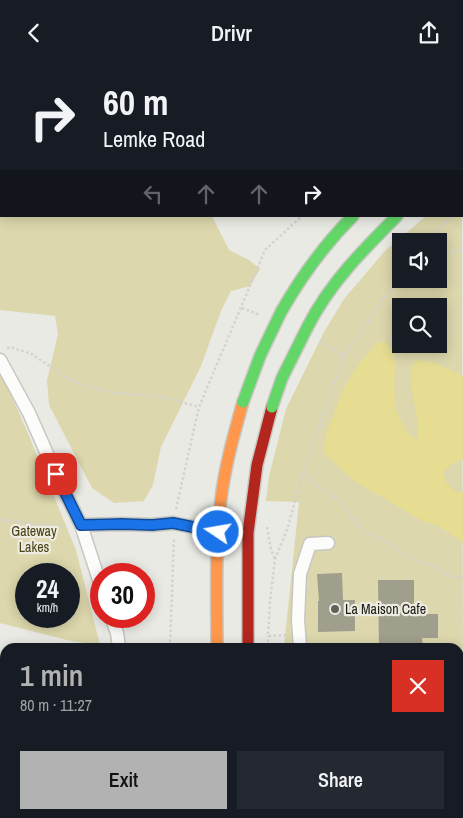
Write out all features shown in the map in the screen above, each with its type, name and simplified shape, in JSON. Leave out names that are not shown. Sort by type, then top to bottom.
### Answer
[{"type":"main road","points":[[217,643],[226,532],[221,498],[229,454],[243,402],[256,362],[295,288],[311,263],[337,231],[352,217]]},
{"type":"main road","points":[[248,643],[248,533],[257,465],[272,407],[282,378],[322,301],[341,275],[396,217]]},
{"type":"main road","points":[[226,532],[248,533]]},
{"type":"street","points":[[3,354],[56,474],[81,525],[93,563]]},
{"type":"street","points":[[81,525],[152,525],[173,523],[226,532]]},
{"type":"street","points":[[300,643],[298,621],[300,574],[310,544],[328,543]]},
{"type":"street","points":[[115,628],[118,643]]},
{"type":"path","points":[[170,643],[173,523],[199,407],[265,250],[301,217]]},
{"type":"path","points":[[436,233],[452,217]]},
{"type":"path","points":[[447,253],[463,250]]},
{"type":"path","points":[[303,473],[344,356],[392,287]]},
{"type":"path","points":[[3,354],[10,347],[32,354],[71,381],[90,387],[114,393],[170,399],[199,407]]},
{"type":"path","points":[[0,520],[57,526],[81,525]]},
{"type":"path","points":[[268,636],[268,643]]},
{"type":"green space","points":[[0,217],[212,217],[229,250],[249,260],[260,269],[250,286],[231,291],[221,311],[201,366],[161,447],[153,485],[144,501],[114,503],[92,488],[49,405],[47,380],[58,334],[55,316],[0,310]]},
{"type":"green space","points":[[425,217],[462,217],[463,643],[284,643],[299,502],[266,501],[269,476],[286,409],[324,332],[344,299],[392,245],[392,288],[447,288],[447,233],[406,233]]},
{"type":"green space","name":"Gateway Lakes","points":[[0,369],[29,436],[76,550],[79,563],[15,563],[15,627],[0,623]]},
{"type":"green space","name":"Gateway Lakes","points":[[80,566],[90,605],[90,628],[96,628],[99,643],[86,643],[20,628],[80,628]]},
{"type":"shaded area","points":[[384,341],[391,349],[396,362],[394,382],[396,410],[408,434],[417,440],[418,421],[411,382],[414,362],[432,362],[463,376],[463,459],[449,466],[443,473],[446,482],[454,492],[463,492],[463,543],[436,525],[421,520],[353,480],[324,453],[325,438],[342,392],[358,365],[377,343]]},
{"type":"building","points":[[342,573],[343,600],[355,600],[355,631],[318,632],[319,601],[317,574]]},
{"type":"building","points":[[378,580],[414,580],[414,614],[438,614],[438,638],[422,638],[423,643],[379,643]]},
{"type":"traffic: fast","points":[[281,312],[314,262],[332,238],[352,217]]},
{"type":"traffic: fast","points":[[308,326],[326,295],[337,281],[396,217]]},
{"type":"traffic: fast","points":[[243,402],[260,356],[281,312]]},
{"type":"traffic: fast","points":[[272,407],[282,378],[308,326]]},
{"type":"traffic: slow","points":[[217,643],[219,517],[227,462],[243,402]]},
{"type":"traffic: jam","points":[[248,643],[248,533],[257,465],[272,407]]},
{"type":"place","name":"La Maison Cafe","points":[[335,609]]},
{"type":"route","points":[[56,474],[81,525],[152,525],[173,523],[218,532]]}]
